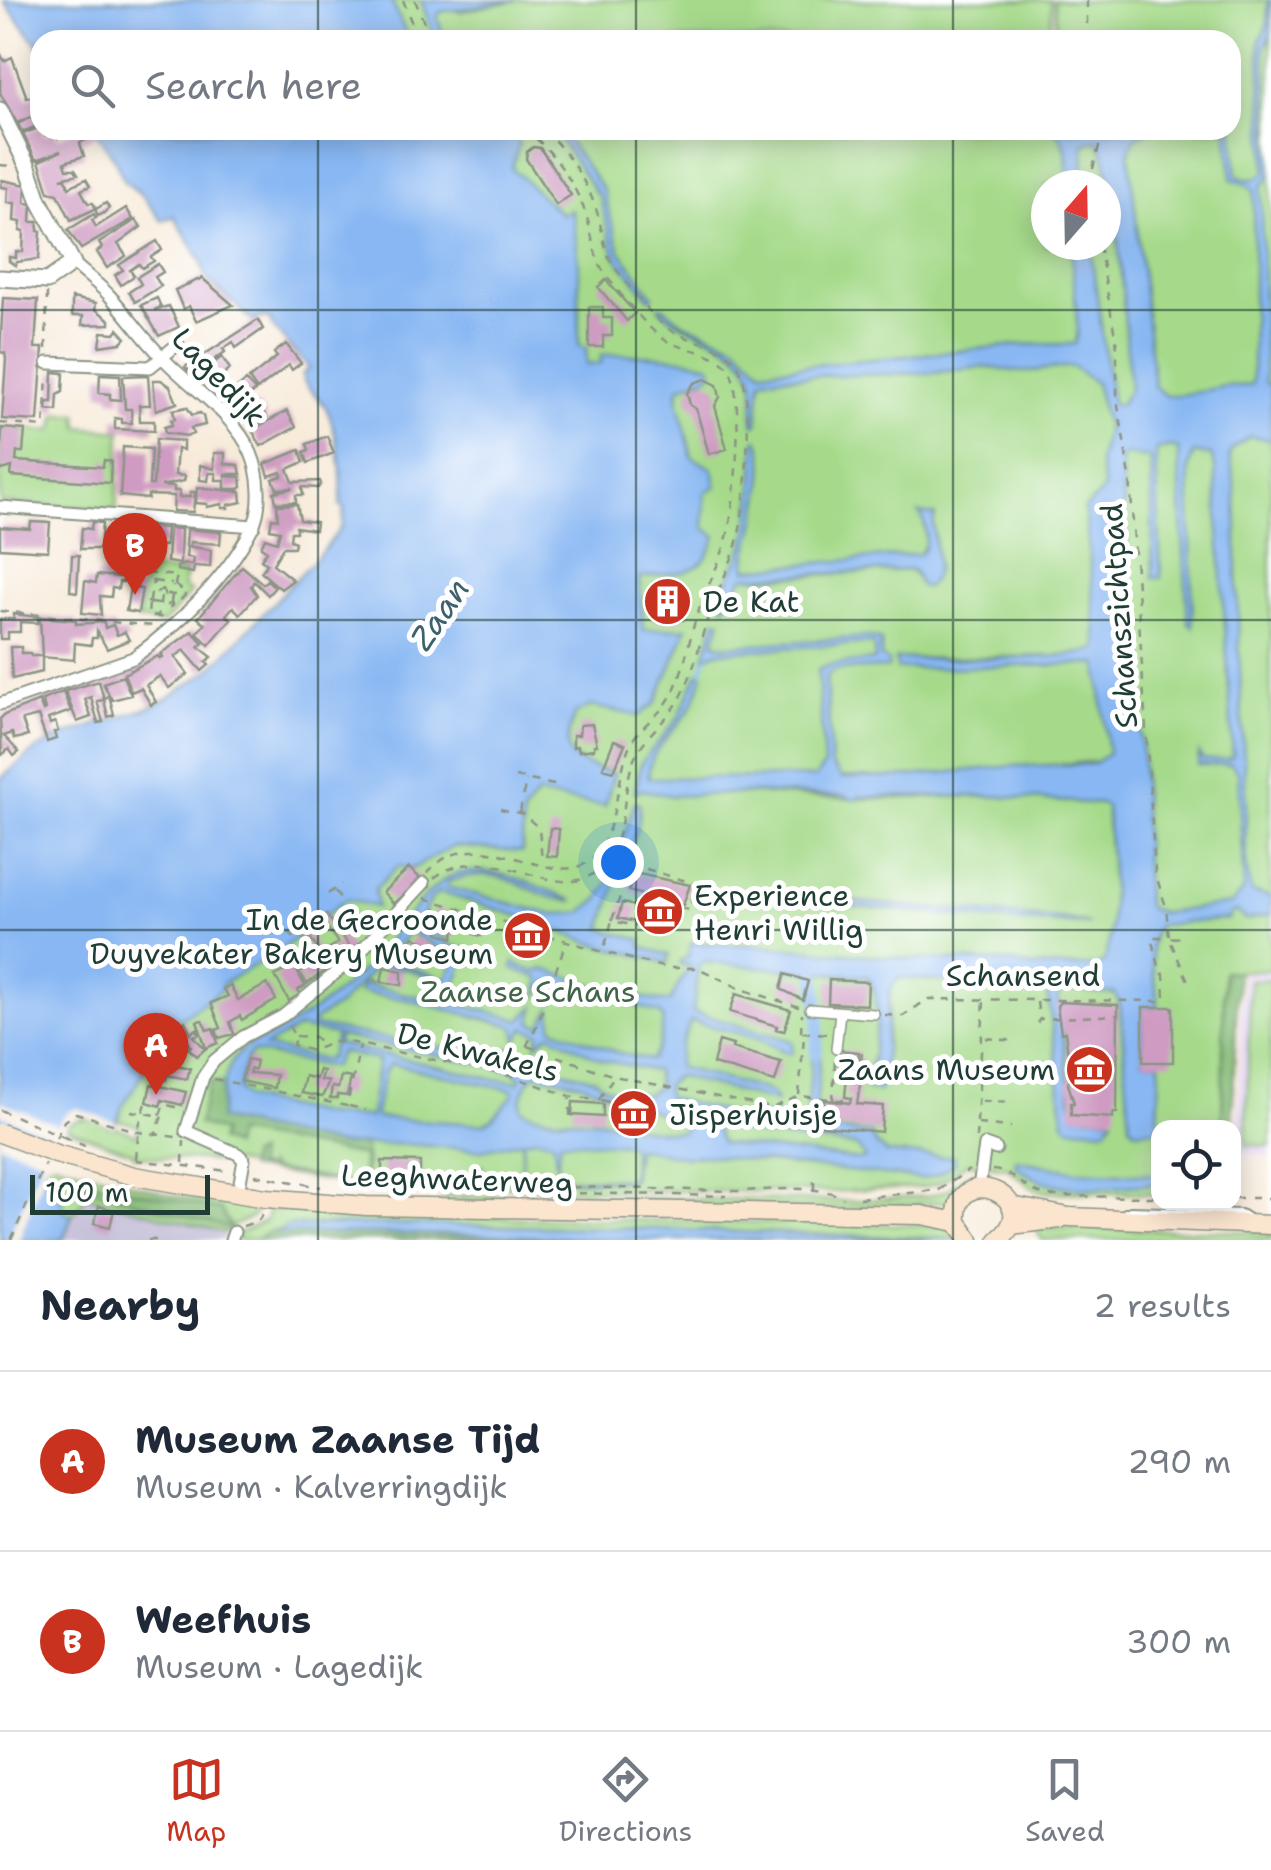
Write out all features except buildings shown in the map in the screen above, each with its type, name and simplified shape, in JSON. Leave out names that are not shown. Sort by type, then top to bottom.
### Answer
[{"type":"main road","name":"Leeghwaterweg","points":[[0,1133],[60,1145],[134,1176],[238,1193],[366,1206],[922,1215],[937,1207],[957,1214]]},
{"type":"main road","points":[[970,1240],[957,1214],[963,1197],[979,1188],[995,1190],[1011,1216]]},
{"type":"main road","points":[[1011,1216],[1265,1225]]},
{"type":"main road","points":[[998,1240],[1011,1216]]},
{"type":"street","name":"Lagedijk","points":[[0,110],[28,167],[38,200],[73,264],[107,293],[162,358],[237,430],[252,454],[259,495],[254,526]]},
{"type":"street","points":[[0,278],[48,281],[73,264]]},
{"type":"street","points":[[48,363],[150,367],[178,344]]},
{"type":"street","points":[[0,507],[254,526]]},
{"type":"street","points":[[0,704],[133,658],[166,633],[202,596],[254,526]]},
{"type":"street","points":[[238,1193],[244,1160],[186,1131],[203,1076],[243,1036],[283,1016],[356,957],[424,883]]},
{"type":"street","points":[[806,1008],[874,1014]]},
{"type":"street","points":[[836,1050],[840,1012]]},
{"type":"street","points":[[979,1188],[986,1145]]},
{"type":"path","points":[[404,0],[414,30]]},
{"type":"path","points":[[415,0],[427,30]]},
{"type":"path","points":[[1087,0],[1087,30]]},
{"type":"path","points":[[538,140],[580,200],[604,272],[667,341],[723,363],[734,377],[736,402],[728,536],[668,700],[630,745],[600,850],[578,866]]},
{"type":"path","points":[[424,883],[452,866],[486,862],[559,880],[592,875],[610,856],[639,749],[683,694],[739,536],[747,438],[744,378],[730,356],[715,346],[668,329],[612,264],[596,209],[552,140]]},
{"type":"path","points":[[1091,170],[1101,140]]},
{"type":"path","points":[[563,172],[572,166]]},
{"type":"path","name":"Schanszichtpad","points":[[1103,260],[1118,347],[1117,399],[1126,459],[1145,683],[1155,872],[1166,908],[1169,938],[1188,981]]},
{"type":"path","points":[[0,422],[44,427],[48,281]]},
{"type":"path","points":[[630,302],[638,296]]},
{"type":"path","points":[[736,402],[746,402]]},
{"type":"path","points":[[736,439],[747,438]]},
{"type":"path","points":[[140,601],[170,604],[177,576],[147,572]]},
{"type":"path","points":[[158,617],[163,582]]},
{"type":"path","points":[[174,585],[187,593],[165,618],[148,615],[153,583],[184,585]]},
{"type":"path","points":[[705,594],[715,598]]},
{"type":"path","points":[[163,596],[184,596]]},
{"type":"path","points":[[0,611],[123,621],[157,627],[166,633]]},
{"type":"path","points":[[630,745],[639,749]]},
{"type":"path","points":[[515,777],[558,786]]},
{"type":"path","points":[[520,813],[526,780]]},
{"type":"path","points":[[613,808],[622,818]]},
{"type":"path","points":[[500,809],[520,813],[540,828],[542,864]]},
{"type":"path","points":[[600,850],[616,860],[696,884],[689,910],[676,907],[671,926],[665,932],[612,921]]},
{"type":"path","points":[[424,883],[431,868],[468,851],[578,866],[592,875]]},
{"type":"path","points":[[486,862],[492,852]]},
{"type":"path","points":[[528,874],[533,862]]},
{"type":"path","points":[[328,894],[341,884]]},
{"type":"path","points":[[604,950],[623,888],[630,888]]},
{"type":"path","points":[[334,889],[343,902]]},
{"type":"path","points":[[421,896],[565,942],[668,968],[698,968],[741,988],[806,1008],[799,1096]]},
{"type":"path","points":[[290,932],[295,940]]},
{"type":"path","name":"Schansend","points":[[892,1016],[904,1016],[928,999],[1159,1001],[1165,998],[1164,975],[1152,937],[1169,938]]},
{"type":"path","points":[[1169,938],[1183,938]]},
{"type":"path","points":[[388,941],[397,949]]},
{"type":"path","points":[[512,1075],[538,1023],[565,942]]},
{"type":"path","points":[[364,966],[378,982]]},
{"type":"path","name":"Schansend","points":[[984,999],[978,1124],[986,1145]]},
{"type":"path","points":[[1039,999],[1036,1015],[1040,1021],[1118,1015]]},
{"type":"path","points":[[286,1021],[295,1036],[293,1045],[318,1051],[321,1046],[315,1037],[295,1036]]},
{"type":"path","points":[[161,1024],[171,1030]]},
{"type":"path","points":[[803,1032],[826,1034]]},
{"type":"path","points":[[984,1038],[1014,1041]]},
{"type":"path","name":"De Kwakels","points":[[321,1046],[336,1042],[512,1075],[570,1096],[641,1110],[638,1118]]},
{"type":"path","points":[[347,1106],[360,1046]]},
{"type":"path","points":[[526,1046],[614,1076],[772,1108],[799,1096],[850,1100]]},
{"type":"path","points":[[832,1100],[836,1050]]},
{"type":"path","points":[[861,1060],[862,1052]]},
{"type":"path","points":[[982,1067],[1012,1070]]},
{"type":"path","points":[[599,1099],[614,1076]]},
{"type":"path","points":[[225,1082],[366,1110]]},
{"type":"path","points":[[570,1096],[570,1116]]},
{"type":"path","points":[[980,1100],[1010,1102]]},
{"type":"path","points":[[136,1160],[146,1103]]},
{"type":"path","points":[[155,1134],[164,1104],[190,1110]]},
{"type":"path","points":[[0,1110],[60,1145],[96,1150]]},
{"type":"path","points":[[131,1111],[159,1118]]},
{"type":"path","points":[[978,1124],[1010,1127]]},
{"type":"path","points":[[115,1125],[178,1138],[186,1131]]},
{"type":"path","points":[[183,1148],[183,1165]]},
{"type":"path","name":"Leeghwaterweg","points":[[126,1158],[322,1187]]},
{"type":"path","points":[[426,1193],[437,1186],[506,1186],[814,1191],[834,1192],[844,1198],[926,1193],[949,1184],[970,1169]]},
{"type":"path","points":[[1001,1170],[1032,1192],[1048,1196],[1151,1198]]},
{"type":"path","points":[[814,1176],[814,1191]]},
{"type":"path","points":[[1241,1198],[1271,1198]]},
{"type":"path","points":[[232,1236],[258,1221],[265,1205]]},
{"type":"path","points":[[148,1240],[157,1240]]},
{"type":"shaded area","points":[[1271,970],[1271,1156],[1241,1153],[1241,1120],[1238,1120],[1242,974]]},
{"type":"shaded area","points":[[84,1194],[225,1227],[224,1240],[62,1240]]},
{"type":"green space","points":[[340,0],[452,0],[458,12],[517,0],[1051,0],[1051,30],[361,30]]},
{"type":"green space","name":"Zaanse Schans","points":[[1054,0],[1271,0],[1271,970],[1224,972],[1222,1120],[1151,1120],[1151,1194],[1045,1192],[1031,1187],[1008,1168],[967,1163],[941,1182],[925,1187],[834,1192],[507,1186],[442,1190],[437,1179],[364,1187],[231,1162],[134,1156],[65,1128],[80,1119],[89,1119],[137,1135],[139,1126],[118,1120],[121,1113],[112,1111],[571,388],[448,140],[1241,140],[1241,30],[1056,30]],"holes":[[[1075,344],[1082,372],[1072,366],[1023,372],[984,367],[932,373],[769,377],[766,370],[1018,345]],[[924,519],[933,522],[935,544],[917,577],[909,570],[758,578],[752,570],[920,554],[926,542]],[[1093,652],[1099,664],[897,669],[896,659]],[[1100,761],[1112,839],[1111,875],[1106,807],[1101,804],[988,796],[850,799],[746,793],[673,796],[659,779],[899,777]],[[751,945],[1033,967],[1096,966],[1104,962],[1102,984]]]},
{"type":"green space","points":[[57,414],[78,414],[79,427],[121,431],[116,510],[0,503],[0,427],[53,431]]},
{"type":"green space","points":[[145,569],[186,573],[183,587],[191,592],[163,624],[138,620]]},
{"type":"green space","points":[[1224,971],[1238,972],[1232,1120],[1222,1120]]},
{"type":"green space","points":[[1250,980],[1271,980],[1271,1146],[1246,1145]]},
{"type":"green space","points":[[210,1082],[225,1084],[220,1119],[337,1145],[364,1144],[367,1163],[362,1186],[248,1168],[250,1156],[257,1153],[256,1167],[267,1169],[268,1165],[272,1170],[360,1184],[364,1156],[236,1133],[233,1146],[219,1141],[222,1132],[198,1124]]},
{"type":"green space","points":[[47,1163],[172,1195],[257,1208],[253,1217],[231,1227],[221,1210],[79,1178],[80,1186],[231,1229],[226,1233],[87,1196],[72,1216],[64,1212],[43,1175]]},
{"type":"green space","points":[[979,1172],[973,1183],[946,1202],[844,1209],[444,1200],[441,1195],[855,1201],[930,1196],[947,1190],[969,1173]]},
{"type":"green space","points":[[78,1178],[221,1210],[231,1229],[80,1186]]},
{"type":"green space","points":[[269,1209],[425,1216],[919,1225],[945,1227],[957,1239],[387,1224],[289,1226],[255,1240],[236,1240],[237,1234],[266,1220]]},
{"type":"green space","points":[[1035,1227],[1271,1232],[1271,1240],[1042,1240]]},
{"type":"green space","points":[[271,1231],[600,1240],[255,1240]]},
{"type":"water","points":[[3,0],[391,0],[404,30],[30,30],[30,35]]},
{"type":"water","points":[[421,0],[517,0],[440,12],[437,18],[442,30],[432,30]]},
{"type":"water","points":[[1271,0],[1271,34],[1264,48],[1271,174],[1261,188],[1265,382],[1271,386],[1271,440],[1250,436],[1229,455],[1236,507],[1247,870],[1252,892],[1271,897],[1271,915],[1245,920],[1236,911],[1229,919],[1159,925],[1154,932],[1151,952],[1158,1007],[1143,1007],[1143,1061],[1160,1062],[1158,1120],[1151,1120],[1151,1130],[1136,1131],[1130,1125],[1120,1005],[1115,994],[1064,990],[1058,996],[1073,1114],[1113,1118],[1107,1129],[1069,1127],[1064,1122],[1048,995],[1043,989],[898,978],[890,990],[882,1085],[878,1091],[867,1089],[877,1017],[868,977],[705,962],[698,966],[693,1012],[792,1041],[793,1049],[790,1054],[757,1038],[691,1021],[680,1047],[678,1067],[761,1089],[773,1094],[776,1102],[676,1076],[666,1086],[667,1097],[758,1121],[765,1115],[773,1117],[775,1124],[806,1127],[814,1037],[822,1037],[814,1128],[871,1134],[875,1144],[887,1153],[955,1157],[955,1162],[939,1174],[922,1179],[704,1155],[686,1157],[639,1148],[632,1181],[452,1179],[480,1177],[482,1164],[483,1177],[631,1179],[633,1148],[626,1144],[560,1141],[557,1169],[553,1141],[535,1138],[523,1141],[522,1169],[522,1141],[482,1150],[405,1144],[337,1145],[219,1119],[226,1076],[239,1053],[306,1015],[343,988],[444,880],[471,871],[501,874],[574,901],[486,875],[448,882],[446,887],[551,914],[580,913],[599,899],[608,885],[635,802],[639,803],[640,811],[637,828],[602,929],[642,940],[641,947],[669,955],[667,963],[591,943],[526,918],[439,892],[415,926],[447,940],[447,944],[497,959],[496,964],[464,960],[450,1002],[521,1020],[535,1006],[531,1022],[541,1026],[551,1008],[553,1028],[619,1053],[650,1060],[661,1035],[663,1018],[659,1013],[567,984],[553,1001],[556,981],[545,983],[537,998],[540,978],[513,969],[514,963],[535,972],[544,969],[612,991],[663,1002],[670,1001],[690,970],[689,965],[680,962],[688,956],[691,943],[1005,962],[1033,967],[1096,966],[1104,962],[1111,886],[1106,807],[1101,804],[988,796],[855,800],[844,796],[673,796],[635,792],[641,763],[678,718],[698,673],[703,675],[695,699],[657,750],[649,778],[816,777],[824,765],[818,670],[875,660],[871,643],[717,652],[704,658],[716,619],[721,621],[714,642],[723,646],[870,637],[881,641],[881,657],[888,661],[888,668],[836,670],[826,676],[831,765],[842,778],[1092,764],[1108,754],[1098,664],[897,669],[895,659],[1034,657],[1098,648],[1085,509],[1104,489],[1099,461],[1107,428],[1095,383],[1072,366],[1023,372],[984,367],[932,373],[771,377],[761,383],[757,425],[753,424],[753,381],[745,362],[724,344],[670,318],[659,308],[662,306],[682,322],[735,344],[762,370],[1018,345],[1075,344],[1078,333],[1072,260],[1092,260],[1111,397],[1113,404],[1120,405],[1130,388],[1119,260],[1121,170],[1107,170],[1097,140],[1135,140],[1129,153],[1154,386],[1164,395],[1172,395],[1252,384],[1254,190],[1232,179],[1228,140],[1234,140],[1237,175],[1256,178],[1266,171],[1259,42],[1267,26]],"holes":[[[1178,449],[1188,622],[1193,627],[1189,467],[1194,453],[1211,455],[1215,466],[1233,756],[1203,760],[1199,753],[1198,765],[1231,764],[1238,773],[1244,890],[1231,904],[1161,913],[1146,903],[1142,756],[1121,461],[1124,455],[1151,458],[1153,578],[1161,578],[1156,450]],[[410,931],[455,953],[457,958],[446,979],[389,960]],[[378,965],[407,969],[444,983],[441,999],[363,984],[359,992],[509,1025],[515,1028],[517,1040],[525,1028],[540,1034],[536,1045],[550,1034],[602,1060],[655,1071],[658,1087],[646,1095],[612,1089],[596,1079],[536,1064],[533,1052],[525,1061],[514,1061],[513,1047],[497,1058],[314,1026],[313,1021],[339,1005]],[[299,1028],[336,1035],[330,1057],[326,1060],[265,1047]],[[339,1036],[512,1070],[521,1077],[519,1082],[493,1079],[337,1044]],[[253,1052],[333,1067],[340,1052],[378,1060],[370,1117],[325,1115],[246,1098],[239,1090],[246,1059]],[[391,1064],[512,1090],[513,1095],[492,1119],[482,1124],[377,1118],[385,1071]],[[536,1074],[577,1082],[674,1119],[685,1128],[672,1132],[540,1116],[522,1109],[527,1084]],[[715,1128],[857,1146],[865,1158],[721,1143]]]},
{"type":"water","name":"Zaan","points":[[101,140],[517,140],[512,168],[561,214],[571,210],[573,214],[579,264],[579,346],[586,348],[587,365],[601,363],[601,355],[643,355],[711,365],[713,371],[708,376],[679,387],[678,400],[692,457],[713,469],[716,486],[705,493],[704,528],[716,536],[711,550],[696,567],[639,578],[644,630],[687,628],[656,703],[639,716],[591,706],[575,714],[568,750],[578,761],[614,774],[605,806],[537,795],[523,814],[522,852],[454,846],[413,868],[407,870],[399,865],[375,889],[377,907],[346,899],[278,952],[222,984],[223,989],[174,1023],[122,1107],[114,1128],[83,1117],[75,1118],[62,1130],[43,1175],[49,1187],[60,1191],[64,1212],[72,1216],[63,1240],[0,1240],[0,779],[34,751],[65,735],[156,705],[210,670],[327,546],[342,526],[344,508],[340,505],[334,430],[326,408],[304,380],[302,375],[309,368],[271,320],[262,317],[253,321],[206,278],[201,261],[174,216],[162,221],[142,195],[125,182]]},
{"type":"water","points":[[560,140],[567,140],[603,190],[620,251],[653,296],[649,298],[615,256],[600,198]]},
{"type":"water","points":[[1062,140],[1097,140],[1084,143],[1083,170],[1067,170]]},
{"type":"water","points":[[758,439],[763,459],[762,483],[747,569],[920,554],[926,534],[919,513],[935,515],[937,563],[926,588],[919,585],[915,572],[909,570],[744,577],[724,607],[725,590],[746,539]]},
{"type":"water","points":[[729,891],[1089,924],[1009,921],[731,895]]},
{"type":"water","points":[[1016,1160],[1076,1171],[1151,1175],[1151,1184],[1065,1186],[1030,1176],[1015,1165]]},
{"type":"water","points":[[388,1224],[957,1240],[600,1240],[275,1233],[288,1226]]},
{"type":"pier","points":[[0,1101],[57,1125],[66,1113],[77,1108],[117,1123],[114,1128],[82,1117],[68,1123],[62,1140],[58,1139],[56,1144],[53,1162],[47,1163],[19,1240],[7,1240],[43,1160],[0,1144],[0,1125],[50,1143],[53,1136],[0,1114]]},
{"type":"waterway","points":[[701,672],[706,658]]},
{"type":"waterway","points":[[815,972],[819,1012],[816,1054]]},
{"type":"place","name":"Weefhuis","points":[[135,595]]},
{"type":"place","name":"De Kat","points":[[668,601]]},
{"type":"place","name":"Experience Henri Willig","points":[[659,912]]},
{"type":"place","name":"In de Gecroonde Duyvekater Bakery Museum","points":[[528,936]]},
{"type":"place","name":"Zaans Museum","points":[[1090,1069]]},
{"type":"place","name":"Museum Zaanse Tijd","points":[[156,1095]]},
{"type":"place","name":"Jisperhuisje","points":[[634,1114]]}]
